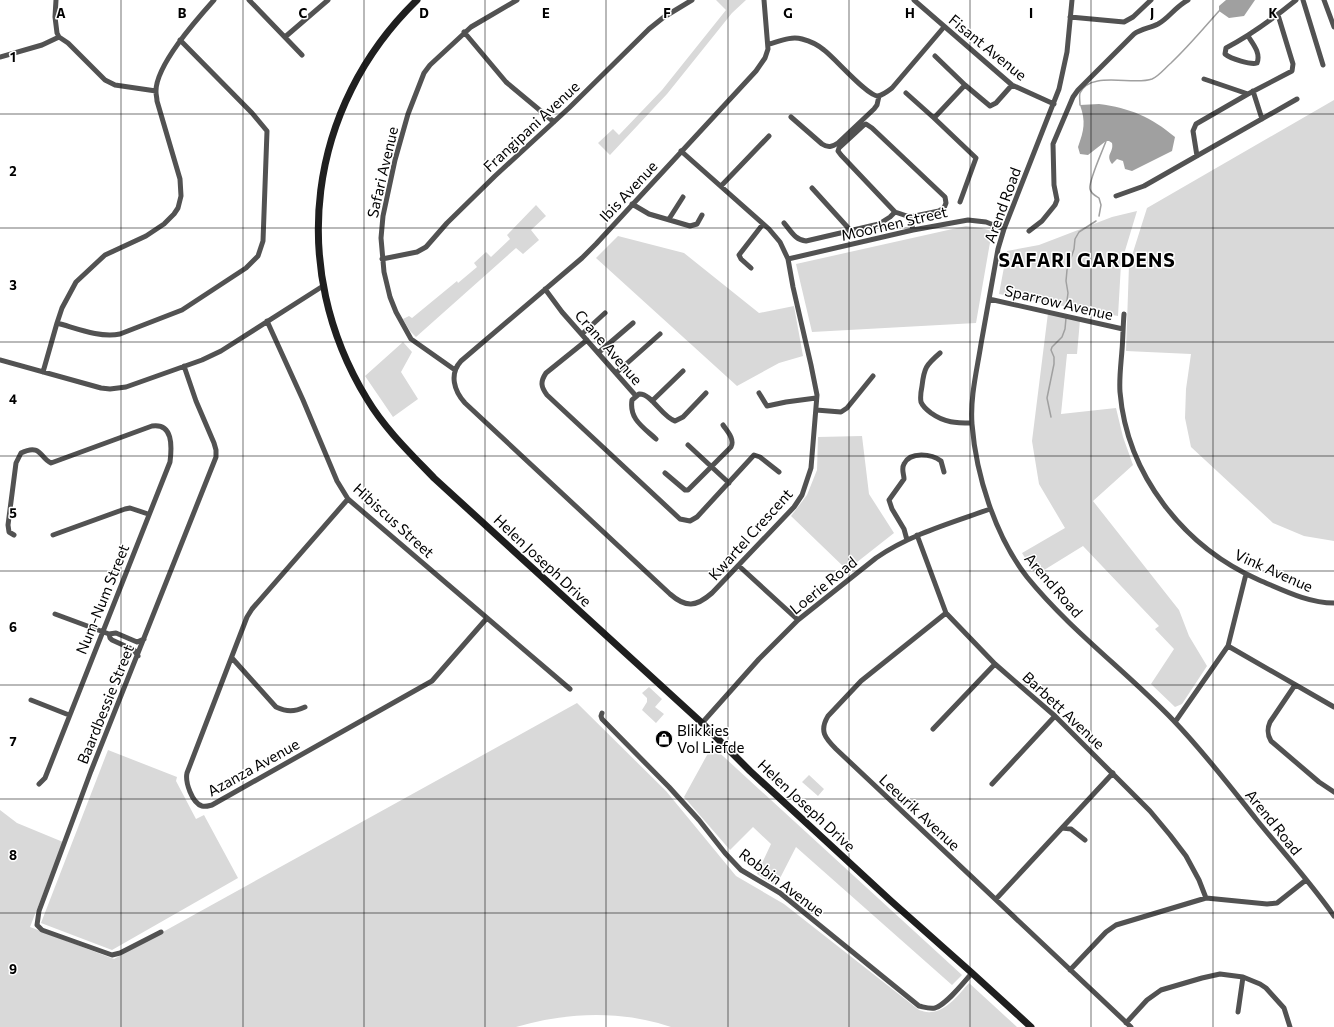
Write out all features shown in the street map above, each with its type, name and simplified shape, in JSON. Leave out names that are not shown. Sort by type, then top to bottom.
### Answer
[{"type":"street","points":[[56,0],[55,16],[57,33],[59,37],[68,43],[102,78],[110,84],[156,91]]},
{"type":"street","points":[[43,372],[57,323],[76,282],[110,252],[146,236],[164,224],[178,208],[181,196],[180,179],[157,101],[156,91],[162,71],[180,40],[214,0]]},
{"type":"street","points":[[249,0],[302,55]]},
{"type":"street","points":[[285,37],[328,0]]},
{"type":"street","name":"Helen Joseph Drive","points":[[417,0],[389,30],[362,68],[341,112],[330,142],[323,171],[318,214],[318,239],[323,286],[334,328],[347,362],[368,401],[400,442],[434,478],[702,723],[750,771],[891,901],[1031,1027]]},
{"type":"street","name":"Safari Avenue","points":[[455,370],[411,339],[398,317],[390,297],[382,259],[381,238],[383,216],[395,160],[417,89],[426,69],[464,32],[517,0]]},
{"type":"street","name":"Frangipani Avenue","points":[[382,259],[417,252],[426,246],[495,176],[569,108],[649,29],[664,17],[692,0]]},
{"type":"street","name":"Ibis Avenue","points":[[455,370],[461,361],[582,258],[756,71],[765,58],[769,44],[764,0]]},
{"type":"street","name":"Arend Road","points":[[1072,0],[1063,74],[1054,104],[1004,229],[998,249],[975,379],[972,423],[977,458],[990,509],[1010,549],[1031,581],[1072,625],[1127,674],[1175,722],[1218,771],[1334,916]]},
{"type":"street","points":[[1070,17],[1124,22],[1133,17],[1151,0]]},
{"type":"street","points":[[1029,231],[1042,222],[1057,200],[1054,185],[1053,144],[1076,93],[1134,34],[1142,29],[1159,24],[1178,6],[1188,0]]},
{"type":"street","points":[[1248,36],[1258,52],[1259,58],[1257,63],[1253,64],[1231,58],[1225,54],[1226,48],[1248,36],[1296,0]]},
{"type":"street","points":[[1303,0],[1323,65]]},
{"type":"street","points":[[1324,0],[1334,28]]},
{"type":"street","name":"Fisant Avenue","points":[[916,1],[1012,85],[1054,104]]},
{"type":"street","points":[[1197,156],[1193,131],[1196,124],[1253,91],[1289,74],[1293,68],[1278,15]]},
{"type":"street","points":[[769,44],[793,38],[809,41],[824,50],[866,89],[879,96],[892,88],[944,27]]},
{"type":"street","points":[[464,32],[506,82],[554,122]]},
{"type":"street","points":[[0,57],[42,45],[59,37]]},
{"type":"street","points":[[57,323],[103,334],[120,334],[182,310],[246,268],[258,256],[263,241],[267,131],[252,113],[180,40]]},
{"type":"street","points":[[935,56],[965,85],[990,106],[996,103],[1012,85]]},
{"type":"street","points":[[1204,79],[1248,94]]},
{"type":"street","points":[[934,118],[965,85]]},
{"type":"street","points":[[1253,91],[1262,119]]},
{"type":"street","points":[[906,92],[976,158],[960,202]]},
{"type":"street","points":[[791,117],[822,144],[828,147],[833,146],[874,110],[877,106],[879,96]]},
{"type":"street","points":[[1116,196],[1144,186],[1297,99]]},
{"type":"street","points":[[864,124],[869,125],[945,197],[946,203],[944,208],[939,211],[910,217],[895,212],[838,151],[841,146],[864,124]]},
{"type":"street","points":[[721,186],[769,136]]},
{"type":"street","name":"Kwartel Crescent","points":[[455,370],[454,383],[456,390],[465,403],[676,599],[688,604],[695,604],[701,602],[712,593],[794,507],[802,495],[811,468],[816,398],[811,365],[788,259],[780,242],[763,224],[681,151]]},
{"type":"street","points":[[812,188],[852,231]]},
{"type":"street","points":[[669,219],[683,197]]},
{"type":"street","points":[[632,204],[644,212],[694,225],[697,224],[702,215]]},
{"type":"street","points":[[784,223],[795,237],[806,241],[879,224],[895,212]]},
{"type":"street","points":[[910,217],[913,230]]},
{"type":"street","name":"Moorhen Street","points":[[788,259],[913,230],[968,220],[986,222],[1004,229]]},
{"type":"street","points":[[752,268],[741,259],[739,255],[763,224]]},
{"type":"street","points":[[0,360],[110,389],[126,386],[202,360],[221,351],[323,286]]},
{"type":"street","name":"Crane Avenue","points":[[545,289],[562,312],[636,396],[632,400],[632,414],[635,419],[656,439]]},
{"type":"street","name":"Sparrow Avenue","points":[[989,299],[1123,329]]},
{"type":"street","points":[[582,334],[605,313]]},
{"type":"street","name":"Vink Avenue","points":[[1124,314],[1119,380],[1123,414],[1130,444],[1151,487],[1167,510],[1208,550],[1246,574],[1302,598],[1315,602],[1334,603]]},
{"type":"street","name":"Hibiscus Street","points":[[267,321],[303,400],[337,481],[348,498],[570,689]]},
{"type":"street","points":[[598,352],[633,323]]},
{"type":"street","points":[[616,373],[660,334]]},
{"type":"street","points":[[587,340],[546,373],[541,384],[547,395],[680,519],[690,521],[697,517],[754,455],[760,457],[779,472]]},
{"type":"street","points":[[940,353],[925,367],[921,394],[922,402],[926,409],[936,417],[947,422],[972,423]]},
{"type":"street","name":"Baardbessie Street","points":[[161,932],[120,953],[112,955],[42,930],[36,925],[38,911],[216,457],[214,443],[196,401],[184,366]]},
{"type":"street","name":"Crane Avenue","points":[[652,401],[683,371]]},
{"type":"street","points":[[816,410],[841,412],[873,376]]},
{"type":"street","points":[[759,393],[767,406],[816,398]]},
{"type":"street","points":[[636,396],[639,394],[645,394],[669,419],[675,422],[683,417],[706,394]]},
{"type":"street","name":"Num-Num Street","points":[[14,535],[9,532],[8,528],[17,459],[22,453],[32,450],[42,454],[48,462],[54,462],[152,426],[158,425],[166,429],[172,450],[170,462],[148,514],[45,778],[39,784]]},
{"type":"street","points":[[665,473],[685,490],[688,490],[712,467],[733,443],[723,425]]},
{"type":"street","points":[[688,445],[729,482]]},
{"type":"street","points":[[907,540],[904,529],[892,509],[889,500],[904,479],[904,463],[913,456],[933,456],[941,461],[944,472]]},
{"type":"street","name":"Azanza Avenue","points":[[348,498],[252,609],[241,631],[187,773],[187,783],[191,794],[198,804],[202,806],[212,804],[432,681],[487,618]]},
{"type":"street","points":[[54,535],[124,509],[130,508],[148,514]]},
{"type":"street","name":"Loerie Road","points":[[702,723],[759,659],[798,620],[876,558],[917,535],[990,509]]},
{"type":"street","name":"Barbett Avenue","points":[[917,535],[946,613],[995,664],[1055,716],[1113,773],[1170,835],[1186,856],[1199,880],[1206,898]]},
{"type":"street","points":[[739,566],[798,620]]},
{"type":"street","points":[[1175,722],[1228,646],[1246,574]]},
{"type":"street","name":"Leeurik Avenue","points":[[946,613],[861,681],[828,716],[824,722],[824,735],[836,749],[1131,1027]]},
{"type":"street","points":[[55,614],[102,632],[109,634],[116,633],[137,642],[144,640]]},
{"type":"street","points":[[109,634],[112,640],[132,648],[138,656]]},
{"type":"street","points":[[1228,646],[1334,707]]},
{"type":"street","points":[[232,658],[276,707],[286,711],[292,711],[305,707]]},
{"type":"street","points":[[933,729],[995,664]]},
{"type":"street","points":[[1295,685],[1270,722],[1268,727],[1268,736],[1271,741],[1307,772],[1334,792]]},
{"type":"street","points":[[31,700],[69,715]]},
{"type":"street","name":"Robbin Avenue","points":[[602,713],[602,719],[669,787],[699,820],[734,864],[741,870],[791,901],[919,1006],[930,1008],[937,1007],[946,1000],[972,973]]},
{"type":"street","points":[[992,784],[1055,716]]},
{"type":"street","points":[[996,899],[1113,773]]},
{"type":"street","points":[[1062,828],[1071,829],[1085,840]]},
{"type":"street","points":[[1070,970],[1106,932],[1116,925],[1206,898],[1272,904],[1282,900],[1306,880]]},
{"type":"street","points":[[1126,1022],[1147,1000],[1161,990],[1220,974],[1243,977],[1260,984],[1274,996],[1284,1008],[1290,1027]]},
{"type":"street","points":[[1238,1012],[1243,977]]},
{"type":"shaded area","points":[[716,0],[746,0],[732,13],[667,94],[610,155],[598,143],[613,129],[619,135],[662,90],[726,10]]},
{"type":"shaded area","points":[[1226,0],[1255,0],[1244,16],[1229,18],[1219,11],[1219,6]]},
{"type":"shaded area","points":[[1334,100],[1334,541],[1304,536],[1273,523],[1191,447],[1185,418],[1186,389],[1191,354],[1126,351],[1129,265],[1147,208]]},
{"type":"shaded area","points":[[1099,104],[1121,108],[1140,114],[1157,124],[1175,137],[1172,151],[1132,171],[1125,169],[1123,161],[1117,159],[1112,164],[1109,156],[1112,149],[1112,143],[1109,141],[1106,141],[1088,155],[1080,154],[1078,147],[1083,131],[1084,121],[1080,105]]},
{"type":"shaded area","points":[[536,205],[546,216],[531,230],[539,240],[523,254],[516,248],[416,337],[410,331],[403,319],[409,316],[412,318],[457,281],[458,283],[477,267],[474,263],[486,252],[491,257],[510,239],[507,235]]},
{"type":"shaded area","points":[[1137,211],[1121,264],[1118,316],[999,294],[1007,251],[1039,245],[1112,217]]},
{"type":"shaded area","points":[[966,226],[992,231],[976,323],[812,332],[796,264]]},
{"type":"shaded area","points":[[618,236],[684,253],[759,313],[794,306],[803,356],[779,363],[737,386],[596,258]]},
{"type":"shaded area","points":[[1048,313],[1080,320],[1077,354],[1067,354],[1061,414],[1116,408],[1123,437],[1133,465],[1093,501],[1179,610],[1189,636],[1207,666],[1182,704],[1175,707],[1151,684],[1174,649],[1155,629],[1159,626],[1083,546],[1036,575],[1022,553],[1065,528],[1039,484],[1032,441]]},
{"type":"shaded area","points":[[403,342],[412,352],[401,372],[418,399],[393,417],[365,376]]},
{"type":"shaded area","points":[[862,436],[869,494],[894,533],[847,570],[791,516],[807,495],[817,470],[818,437]]},
{"type":"shaded area","points":[[649,687],[662,699],[655,707],[664,714],[656,723],[642,710],[647,702],[647,698],[642,693]]},
{"type":"shaded area","points":[[577,703],[666,791],[736,876],[784,904],[919,1010],[930,1012],[942,1009],[957,997],[969,983],[1017,1027],[671,1027],[633,1018],[594,1015],[555,1018],[516,1027],[0,1027],[0,810],[17,823],[63,842],[30,927],[114,959]]},
{"type":"shaded area","points":[[712,746],[962,975],[952,985],[796,847],[776,886],[757,874],[771,844],[753,827],[730,850],[684,797]]},
{"type":"shaded area","points":[[108,750],[177,777],[176,781],[196,819],[204,815],[238,878],[112,950],[41,923]]},
{"type":"shaded area","points":[[809,775],[824,789],[818,796],[802,782]]},
{"type":"waterway","points":[[1080,105],[1080,93],[1085,86],[1093,82],[1102,80],[1144,81],[1155,78],[1183,51],[1219,11]]},
{"type":"waterway","points":[[1099,216],[1101,205],[1099,198],[1091,192],[1090,185],[1093,173],[1106,141]]},
{"type":"waterway","points":[[1066,308],[1068,293],[1066,281],[1067,270],[1074,249],[1075,239],[1079,232],[1096,221]]},
{"type":"waterway","points":[[1051,417],[1047,398],[1054,364],[1054,357],[1051,350],[1062,337],[1065,329],[1066,318]]},
{"type":"place","name":"Blikkies Vol Liefde","points":[[664,739]]},
{"type":"district","name":"SAFARI GARDENS","points":[[1087,259]]}]
